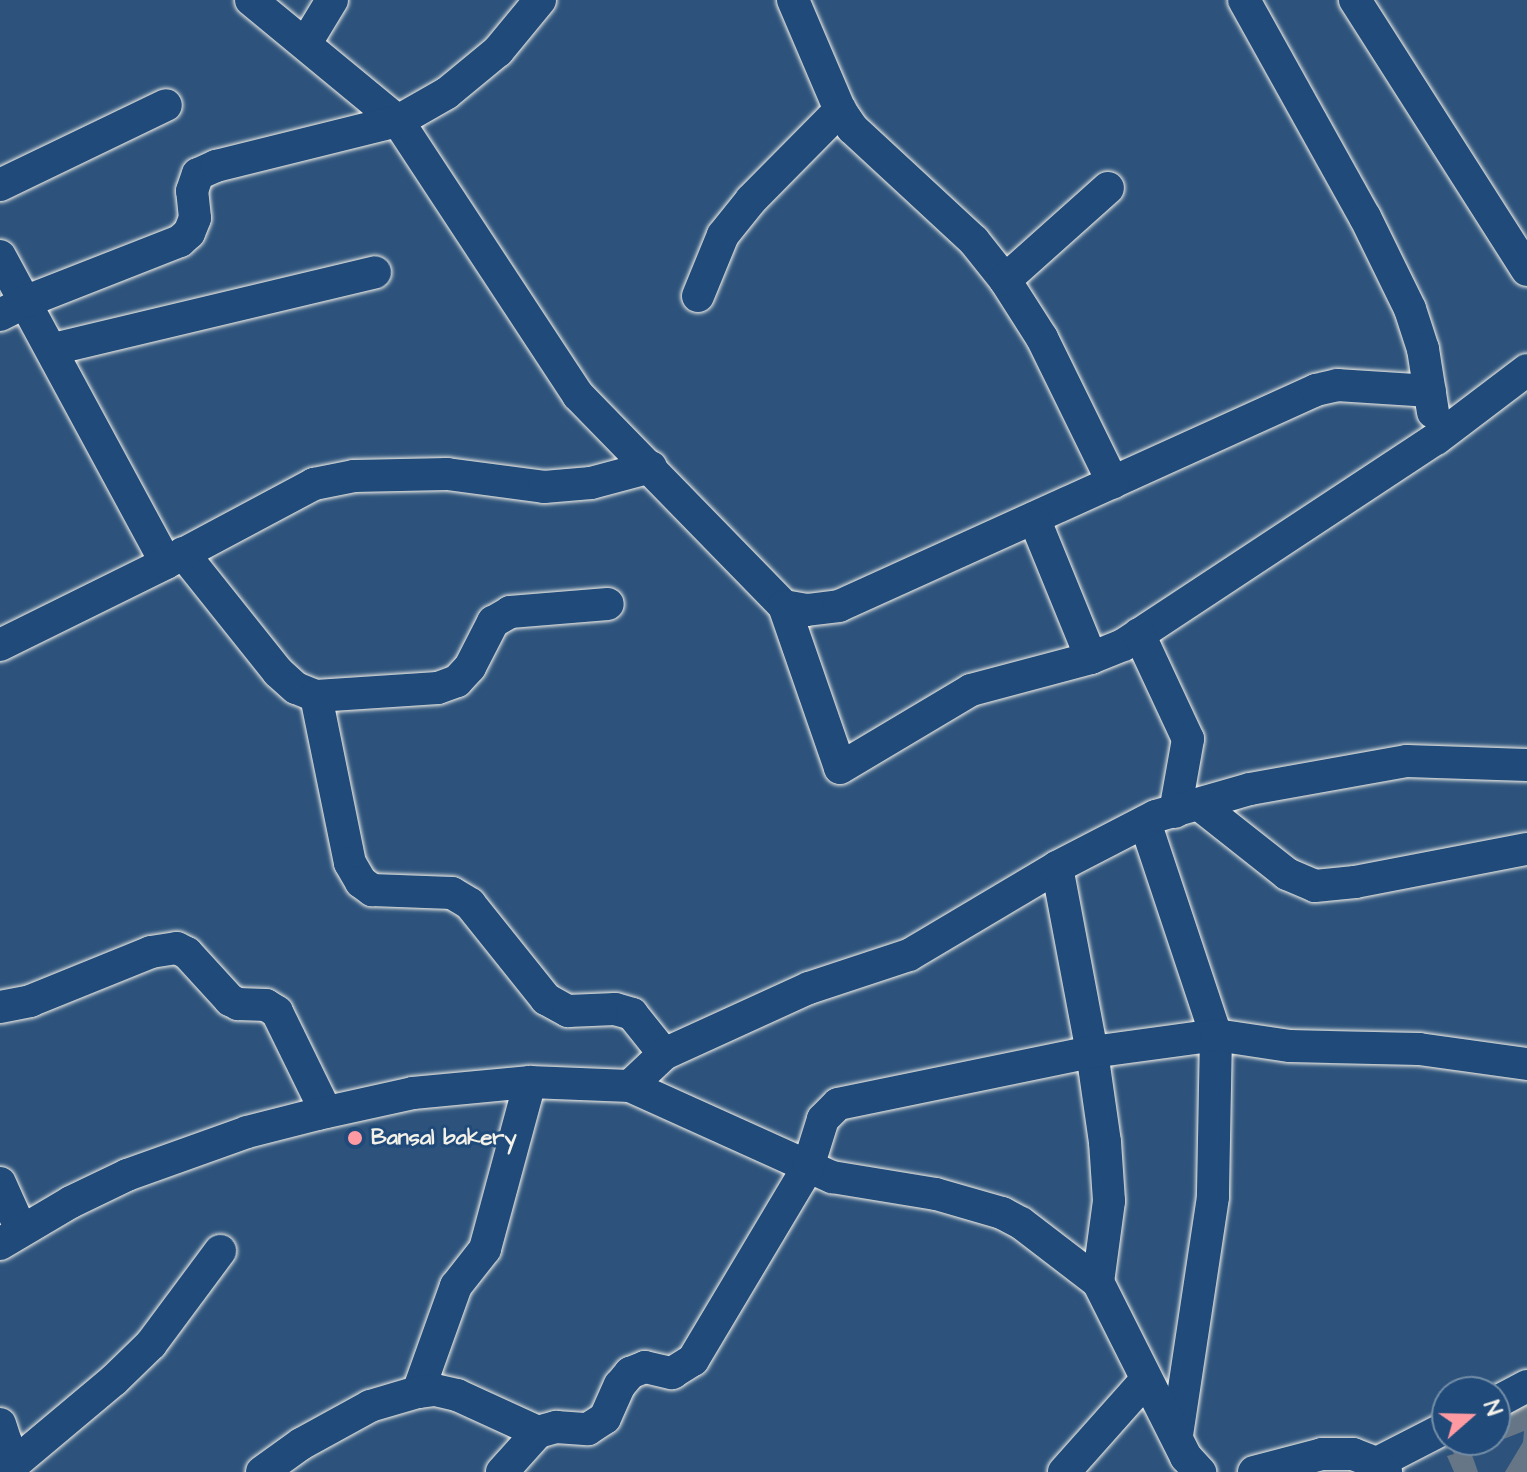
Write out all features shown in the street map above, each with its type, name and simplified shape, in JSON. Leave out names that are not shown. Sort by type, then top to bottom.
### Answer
[{"type":"street","points":[[251,0],[398,121],[578,395],[784,606],[840,768],[971,690],[1091,658],[1139,634],[1436,439],[1527,370]]},
{"type":"street","points":[[306,43],[332,0]]},
{"type":"street","points":[[13,308],[180,241],[189,233],[195,218],[192,191],[198,174],[216,166],[398,121],[447,93],[498,51],[540,0]]},
{"type":"street","points":[[793,0],[840,110],[864,142],[974,241],[1005,280],[1042,338],[1113,483]]},
{"type":"street","points":[[1244,0],[1365,217],[1410,309],[1423,349],[1436,439]]},
{"type":"street","points":[[1355,0],[1527,270]]},
{"type":"street","points":[[0,185],[166,105]]},
{"type":"street","points":[[698,296],[723,235],[751,200],[840,110]]},
{"type":"street","points":[[1005,280],[1108,188]]},
{"type":"street","points":[[0,256],[13,308],[53,349],[175,558],[296,688],[316,696],[438,688],[457,681],[470,667],[493,622],[510,612],[608,604]]},
{"type":"street","points":[[53,349],[375,272]]},
{"type":"street","points":[[784,606],[807,610],[839,606],[1316,390],[1337,385],[1430,391]]},
{"type":"street","points":[[0,645],[175,558],[314,484],[354,476],[447,474],[544,487],[591,483],[651,467]]},
{"type":"street","points":[[1034,518],[1091,658]]},
{"type":"street","points":[[1139,634],[1188,739],[1173,813],[1216,1035],[1213,1197],[1189,1459]]},
{"type":"street","points":[[316,696],[350,863],[361,882],[372,890],[452,893],[470,904],[546,999],[568,1011],[615,1009],[632,1014],[664,1054]]},
{"type":"street","points":[[630,1086],[664,1054],[809,988],[909,955],[1057,867],[1173,813],[1250,789],[1407,761],[1527,765]]},
{"type":"street","points":[[1173,813],[1315,886],[1355,882],[1527,849]]},
{"type":"street","points":[[1057,867],[1092,1052],[1109,1201],[1098,1282]]},
{"type":"street","points":[[0,1007],[30,1001],[151,952],[177,948],[187,953],[230,1000],[266,1005],[277,1012],[326,1112]]},
{"type":"street","points":[[502,1472],[538,1432],[556,1427],[588,1429],[605,1418],[620,1385],[630,1373],[645,1367],[672,1373],[693,1360],[808,1167],[823,1119],[838,1104],[1092,1052],[1216,1035],[1290,1046],[1419,1049],[1527,1064]]},
{"type":"street","points":[[0,1183],[10,1237],[127,1175],[247,1132],[326,1112],[413,1093],[530,1082],[630,1086],[832,1177],[936,1194],[1002,1213],[1021,1223],[1098,1282],[1145,1381],[1189,1459]]},
{"type":"street","points":[[418,1392],[456,1286],[485,1249],[530,1082]]},
{"type":"street","points":[[8,1470],[114,1380],[151,1344],[220,1251]]},
{"type":"street","points":[[1064,1472],[1145,1381]]},
{"type":"street","points":[[262,1472],[301,1444],[370,1406],[418,1392],[435,1390],[457,1395],[538,1432]]},
{"type":"street","points":[[0,1424],[8,1470]]},
{"type":"street","points":[[1254,1472],[1322,1454],[1353,1454],[1382,1467],[1431,1437]]},
{"type":"building","points":[[1527,1402],[1527,1472],[1505,1472],[1523,1442],[1524,1431],[1511,1436],[1511,1408]]},
{"type":"building","points":[[1447,1456],[1472,1456],[1478,1472],[1454,1472]]},
{"type":"place","name":"Bansal bakery","points":[[355,1138]]}]
